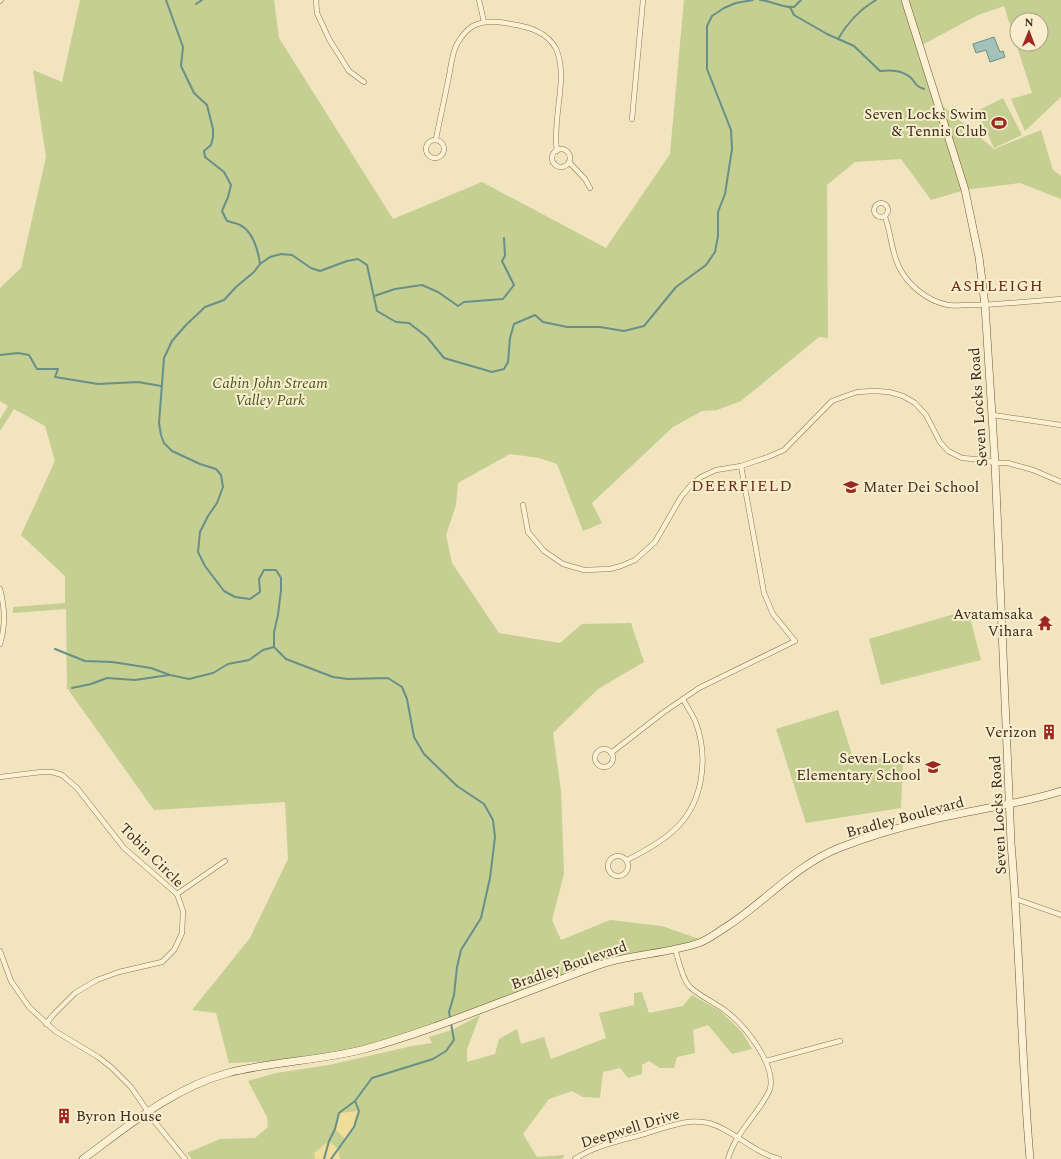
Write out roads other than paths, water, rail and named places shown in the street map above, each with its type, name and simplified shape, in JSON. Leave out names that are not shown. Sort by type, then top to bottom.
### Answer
[{"type":"main road","name":"Seven Locks Road","points":[[905,0],[965,190],[979,257],[985,305],[993,415],[1011,843],[1016,899],[1019,982],[1030,1159]]},
{"type":"main road","name":"Bradley Boulevard","points":[[83,1159],[148,1111],[165,1100],[197,1084],[227,1073],[260,1066],[334,1056],[363,1050],[421,1032],[606,963],[675,949],[701,942],[743,916],[801,868],[839,848],[881,834],[932,820],[1010,805],[1061,792]]},
{"type":"street","points":[[316,0],[318,13],[329,39],[349,71],[364,82]]},
{"type":"street","points":[[479,0],[484,22]]},
{"type":"street","points":[[632,119],[643,0]]},
{"type":"street","points":[[436,139],[457,45],[466,32],[474,26],[484,22],[503,22],[531,28],[541,32],[553,44],[558,53],[561,70],[555,139],[557,151],[553,157],[555,164],[563,167],[569,162],[570,157],[568,152],[563,150],[557,151]]},
{"type":"street","points":[[436,139],[443,144],[444,150],[442,155],[433,158],[428,156],[425,147],[428,142],[436,139]]},
{"type":"street","points":[[569,162],[585,179],[590,188]]},
{"type":"street","points":[[885,217],[889,227],[892,246],[898,265],[906,279],[918,291],[932,299],[948,305],[985,305],[1061,299]]},
{"type":"street","points":[[523,505],[528,532],[544,551],[564,564],[584,570],[610,569],[621,566],[635,560],[655,542],[680,497],[701,477],[716,470],[741,466],[784,450],[832,400],[857,392],[874,390],[903,396],[915,403],[926,415],[940,442],[948,451],[962,458],[986,460],[995,463],[1008,463],[1027,468],[1061,482]]},
{"type":"street","points":[[993,415],[1061,425]]},
{"type":"street","points":[[611,753],[664,712],[699,688],[794,642],[774,614],[764,593],[741,466]]},
{"type":"street","points":[[0,589],[5,611],[0,644]]},
{"type":"street","points":[[627,860],[656,844],[674,830],[687,814],[699,788],[703,767],[702,746],[696,722],[683,699]]},
{"type":"street","name":"Tobin Circle","points":[[0,778],[41,772],[52,772],[62,775],[77,788],[124,848],[177,894],[183,911],[182,933],[174,950],[162,962],[118,972],[98,980],[75,993],[46,1024]]},
{"type":"street","points":[[619,856],[627,860],[628,866],[624,874],[618,875],[610,871],[608,865],[613,857],[619,856]]},
{"type":"street","points":[[177,894],[225,861]]},
{"type":"street","points":[[1016,899],[1061,915]]},
{"type":"street","points":[[675,949],[681,970],[688,984],[695,992],[725,1010],[736,1020],[752,1039],[766,1062],[770,1075],[770,1088],[767,1096],[737,1138],[728,1159]]},
{"type":"street","points":[[0,951],[11,981],[30,1007],[55,1031],[98,1057],[111,1067],[131,1087],[155,1122],[186,1159]]},
{"type":"street","points":[[766,1062],[840,1041]]},
{"type":"street","name":"Deepwell Drive","points":[[575,1159],[582,1154],[611,1143],[682,1123],[696,1121],[709,1123],[737,1138],[758,1152],[779,1159]]},
{"type":"water","points":[[994,37],[1000,52],[1003,51],[1005,57],[990,62],[986,50],[976,53],[973,44]]},
{"type":"waterway","points":[[166,0],[183,47],[181,66],[194,93],[207,105],[213,129],[211,145],[204,151],[205,157],[224,172],[231,185],[222,211],[227,221],[240,225],[249,232],[256,247],[260,264]]},
{"type":"waterway","points":[[196,4],[202,0]]},
{"type":"waterway","points":[[324,1159],[339,1113],[355,1101],[372,1078],[433,1059],[446,1051],[454,1040],[449,1012],[454,995],[457,967],[461,950],[481,918],[490,878],[495,837],[493,820],[484,804],[457,786],[424,754],[414,737],[407,699],[402,687],[388,678],[348,679],[333,677],[286,659],[274,647],[274,632],[281,590],[281,578],[276,570],[264,570],[259,579],[260,592],[250,599],[235,597],[224,591],[205,566],[198,552],[200,532],[217,503],[223,487],[221,475],[216,469],[200,464],[172,451],[164,443],[159,423],[164,358],[172,341],[205,307],[224,300],[236,287],[254,272],[260,264],[270,257],[281,254],[292,255],[311,268],[320,271],[347,261],[358,259],[367,265],[377,311],[396,322],[409,323],[427,337],[444,358],[492,372],[504,369],[508,362],[510,338],[514,324],[535,315],[543,322],[567,327],[600,327],[624,331],[644,326],[676,287],[706,265],[715,252],[718,236],[718,212],[725,194],[732,149],[731,130],[707,69],[707,26],[712,16],[724,8],[736,3],[753,0]]},
{"type":"waterway","points":[[760,0],[790,7],[794,7],[801,0]]},
{"type":"waterway","points":[[838,39],[854,17],[876,0]]},
{"type":"waterway","points":[[790,7],[794,15],[827,34],[854,46],[880,71],[903,73],[910,77],[918,86],[924,89]]},
{"type":"waterway","points":[[374,296],[395,289],[422,285],[438,292],[458,306],[464,302],[503,299],[514,285],[502,261],[505,256],[504,238]]},
{"type":"waterway","points":[[0,355],[18,353],[29,355],[37,369],[58,369],[55,377],[98,384],[138,382],[161,386]]},
{"type":"waterway","points":[[55,649],[85,661],[112,662],[151,668],[170,675],[189,679],[213,673],[228,664],[249,660],[263,650],[274,647]]},
{"type":"waterway","points":[[72,688],[91,684],[107,678],[135,680],[169,675]]},
{"type":"waterway","points":[[331,1159],[354,1127],[359,1111],[355,1101]]},
{"type":"place","name":"Seven Locks Swim & Tennis Club","points":[[999,123]]},
{"type":"place","name":"Mater Dei School","points":[[851,487]]},
{"type":"place","name":"Avatamsaka Vihara","points":[[1045,623]]},
{"type":"place","name":"Verizon","points":[[1049,732]]},
{"type":"place","name":"Seven Locks Elementary School","points":[[933,767]]},
{"type":"place","name":"Byron House","points":[[64,1116]]},
{"type":"district","name":"ASHLEIGH","points":[[997,285]]},
{"type":"district","name":"DEERFIELD","points":[[742,485]]},
{"type":"park label","name":"Cabin John Stream Valley Park","points":[[270,392]]}]
